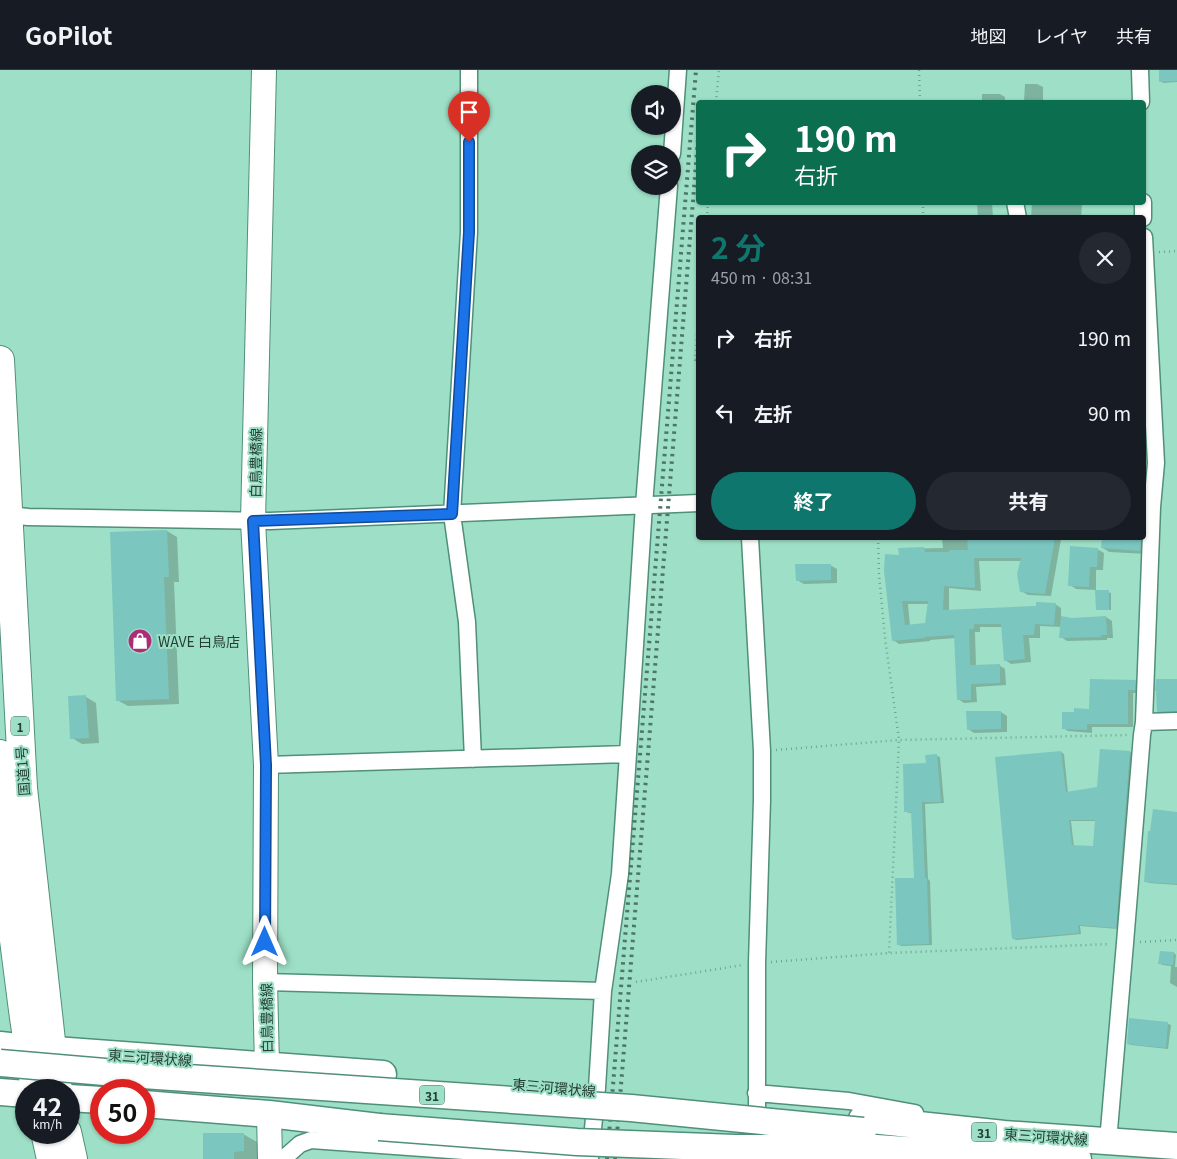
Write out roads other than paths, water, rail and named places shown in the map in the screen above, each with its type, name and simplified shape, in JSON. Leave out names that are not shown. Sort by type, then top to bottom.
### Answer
[{"type":"highway","name":"国道1号","points":[[0,360],[4,514],[40,1049],[37,1079]]},
{"type":"highway","name":"国道1号","points":[[0,754],[5,870],[40,1049],[53,1079]]},
{"type":"highway","points":[[48,1144],[51,1159]]},
{"type":"highway","points":[[70,1144],[73,1159]]},
{"type":"main road","name":"白鳥豊橋線","points":[[264,70],[253,521],[266,765],[265,982],[267,1066]]},
{"type":"main road","name":"東三河環状線","points":[[0,1045],[584,1088],[742,1108],[862,1132],[1034,1159]]},
{"type":"main road","name":"東三河環状線","points":[[0,1063],[128,1074],[631,1108],[1004,1146],[1078,1159]]},
{"type":"main road","points":[[0,1092],[15,1093]]},
{"type":"main road","name":"東三河環状線","points":[[155,1105],[269,1114],[379,1127],[578,1142],[735,1148],[862,1132],[1108,1136],[1177,1146]]},
{"type":"main road","points":[[269,1114],[270,1159]]},
{"type":"main road","name":"東三河環状線","points":[[1004,1146],[1108,1136]]},
{"type":"street","points":[[468,70],[469,232],[452,514],[467,622],[473,759]]},
{"type":"street","points":[[673,145],[678,70]]},
{"type":"street","points":[[1140,70],[1140,100]]},
{"type":"street","points":[[590,1159],[597,1088],[603,991],[620,874],[644,505],[668,195]]},
{"type":"street","points":[[1108,1136],[1143,728],[1148,506],[1156,463],[1146,275]]},
{"type":"street","points":[[4,514],[28,517],[253,521],[696,503]]},
{"type":"street","points":[[750,540],[762,751],[757,963],[756,1159]]},
{"type":"street","points":[[1143,728],[1177,721]]},
{"type":"street","points":[[266,765],[628,754]]},
{"type":"street","points":[[265,982],[603,991]]},
{"type":"street","points":[[756,1093],[849,1101],[946,1118],[1108,1136],[1177,1136]]},
{"type":"street","points":[[283,1159],[300,1144],[311,1140],[575,1159]]},
{"type":"railway","points":[[607,1159],[696,70]]},
{"type":"railway","points":[[615,1159],[696,164]]},
{"type":"place","name":"WAVE 白鳥店","points":[[140,641]]}]
